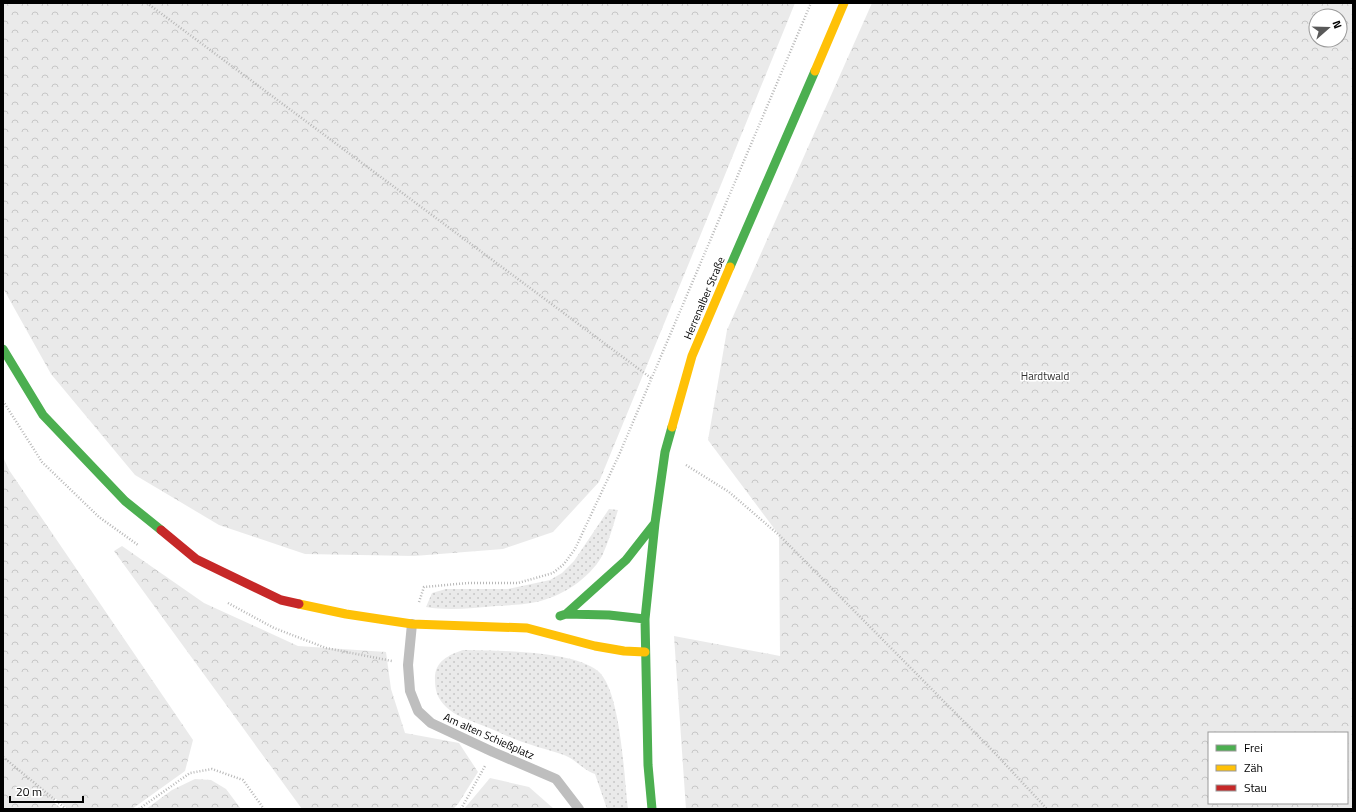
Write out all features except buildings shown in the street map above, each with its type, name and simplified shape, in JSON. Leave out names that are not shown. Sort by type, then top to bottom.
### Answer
[{"type":"main road","name":"Herrenalber Straße","points":[[652,809],[648,765],[645,619],[655,523],[665,452],[692,356],[844,3]]},
{"type":"main road","points":[[3,349],[42,415],[125,501],[196,559],[281,600],[346,614],[412,624],[527,628],[595,646],[624,651],[645,652]]},
{"type":"main road","points":[[553,619],[566,614],[626,560],[655,523]]},
{"type":"main road","points":[[566,614],[609,615],[645,619]]},
{"type":"main road","points":[[527,628],[540,623]]},
{"type":"lane","name":"Am alten Schießplatz","points":[[412,624],[408,664],[410,691],[418,711],[430,723],[556,779],[579,809]]},
{"type":"path","points":[[147,3],[651,378]]},
{"type":"path","points":[[412,624],[424,587],[468,583],[518,583],[554,572],[564,564],[575,549],[596,507],[667,344],[811,3]]},
{"type":"path","points":[[665,452],[729,492],[780,534],[993,751],[1046,809]]},
{"type":"path","points":[[461,809],[493,752]]},
{"type":"path","points":[[3,757],[66,809]]},
{"type":"path","points":[[139,809],[190,773],[212,769],[243,780],[264,809]]},
{"type":"green space","points":[[3,3],[795,3],[599,482],[553,532],[503,549],[414,556],[305,554],[219,525],[135,475],[51,374],[3,288]]},
{"type":"green space","name":"Hardtwald","points":[[872,3],[1353,3],[1353,809],[686,809],[674,636],[780,656],[779,535],[708,440],[727,330]]},
{"type":"green space","points":[[3,457],[9,470],[193,740],[185,771],[132,809],[68,809],[55,798],[53,802],[62,809],[3,809]]},
{"type":"green space","points":[[609,509],[618,510],[602,556],[590,572],[574,586],[545,600],[526,604],[461,609],[426,607],[432,593],[446,589],[508,589],[550,580],[562,573],[574,561]]},
{"type":"green space","points":[[122,546],[204,603],[298,646],[386,652],[391,689],[405,733],[459,743],[478,772],[458,804],[453,809],[302,809],[114,551]]},
{"type":"green space","points":[[463,650],[553,655],[586,664],[598,671],[606,681],[617,715],[628,809],[607,809],[595,774],[572,759],[512,738],[465,719],[448,709],[437,694],[435,674],[439,664],[443,660],[452,654]]},
{"type":"green space","points":[[490,778],[529,787],[554,809],[464,809]]},
{"type":"green space","points":[[195,779],[211,780],[226,789],[241,809],[146,809],[172,790]]},
{"type":"traffic: fast","points":[[730,267],[815,71]]},
{"type":"traffic: fast","points":[[3,349],[43,415],[125,501],[161,530]]},
{"type":"traffic: fast","points":[[652,809],[648,765],[645,619],[655,523],[665,452],[672,427]]},
{"type":"traffic: fast","points":[[566,614],[626,560],[655,523]]},
{"type":"traffic: fast","points":[[560,616],[566,614],[609,615],[645,619]]},
{"type":"traffic: slow","points":[[815,71],[844,3]]},
{"type":"traffic: slow","points":[[672,427],[692,356],[730,267]]},
{"type":"traffic: slow","points":[[299,604],[346,614],[412,624],[527,628],[595,646],[624,651],[645,652]]},
{"type":"traffic: jam","points":[[161,530],[196,559],[281,600],[299,604]]}]
